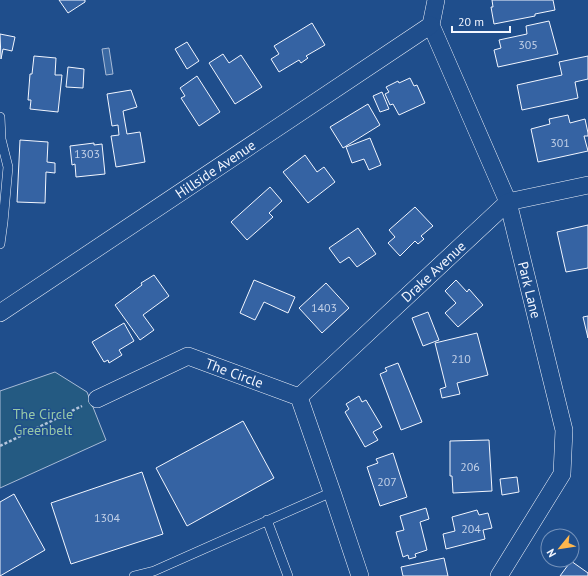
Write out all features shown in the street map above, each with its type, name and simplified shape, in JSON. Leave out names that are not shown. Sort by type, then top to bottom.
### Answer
[{"type":"street","points":[[431,25],[436,0]]},
{"type":"street","name":"Park Lane","points":[[431,25],[508,202],[564,430],[562,474],[499,576]]},
{"type":"street","name":"Hillside Avenue","points":[[0,313],[431,25]]},
{"type":"street","points":[[508,202],[588,185]]},
{"type":"street","name":"Drake Avenue","points":[[299,397],[508,202]]},
{"type":"street","name":"The Circle","points":[[97,399],[188,356],[299,397]]},
{"type":"street","points":[[299,397],[360,576]]},
{"type":"lane","points":[[0,117],[1,139],[8,167],[0,244]]},
{"type":"lane","points":[[134,576],[150,574],[332,492]]},
{"type":"lane","points":[[267,520],[288,576]]},
{"type":"path","points":[[0,446],[97,399]]},
{"type":"green space","name":"The Circle Greenbelt","points":[[55,372],[87,392],[106,440],[0,488],[0,391]]},
{"type":"shaded area","points":[[109,48],[113,74],[106,75],[102,49]]},
{"type":"building","points":[[59,0],[85,0],[85,2],[68,13]]},
{"type":"building","points":[[492,0],[553,0],[555,10],[535,14],[535,16],[494,24],[491,7],[493,7]]},
{"type":"building","points":[[549,21],[558,54],[498,67],[494,50],[501,48],[499,40],[527,34],[526,26]]},
{"type":"building","points":[[312,23],[325,45],[306,56],[308,58],[301,63],[299,60],[279,72],[271,59],[279,54],[274,46]]},
{"type":"building","points":[[0,34],[15,37],[12,51],[3,49],[1,59]]},
{"type":"building","points":[[187,42],[199,61],[187,69],[175,49]]},
{"type":"building","points":[[223,54],[229,63],[241,55],[262,87],[235,104],[209,63]]},
{"type":"building","points":[[34,56],[56,58],[55,75],[62,75],[58,112],[30,109],[31,100],[28,100],[30,74],[32,74]]},
{"type":"building","points":[[588,56],[588,79],[575,82],[578,98],[522,110],[517,85],[562,75],[559,62]]},
{"type":"building","points":[[68,67],[84,69],[83,88],[66,87]]},
{"type":"building","points":[[197,76],[220,112],[199,126],[181,98],[185,96],[180,88]]},
{"type":"building","points":[[410,78],[414,86],[417,85],[425,103],[399,115],[393,104],[390,105],[385,94],[389,92],[386,87],[398,81],[399,83]]},
{"type":"building","points":[[131,90],[137,107],[123,111],[127,134],[140,132],[145,162],[116,167],[111,136],[119,135],[118,125],[112,126],[107,94]]},
{"type":"building","points":[[382,92],[389,109],[380,112],[373,96]]},
{"type":"building","points":[[368,104],[380,125],[343,148],[330,127]]},
{"type":"building","points":[[568,115],[570,123],[585,119],[588,136],[584,136],[588,151],[538,162],[531,129],[550,124],[549,119]]},
{"type":"building","points":[[370,138],[381,165],[369,170],[364,159],[352,163],[346,147]]},
{"type":"building","points":[[20,140],[48,142],[47,162],[55,163],[55,173],[46,172],[45,203],[17,202]]},
{"type":"building","points":[[94,143],[94,145],[102,144],[105,174],[76,177],[75,164],[72,165],[70,146]]},
{"type":"building","points":[[305,155],[317,172],[324,167],[335,182],[308,203],[283,172]]},
{"type":"building","points":[[270,187],[282,201],[269,213],[273,217],[247,240],[231,222]]},
{"type":"building","points":[[415,207],[433,226],[421,236],[424,239],[418,244],[415,241],[400,256],[388,243],[395,237],[389,230]]},
{"type":"building","points":[[588,225],[588,268],[566,272],[557,232]]},
{"type":"building","points":[[358,228],[376,254],[357,267],[349,257],[340,263],[329,248]]},
{"type":"building","points":[[154,275],[169,296],[143,315],[154,330],[140,340],[115,305],[142,285],[141,283]]},
{"type":"building","points":[[254,280],[295,297],[288,313],[264,302],[255,320],[240,313]]},
{"type":"building","points":[[456,280],[467,292],[469,289],[483,305],[458,327],[445,313],[456,303],[445,291]]},
{"type":"building","points":[[326,283],[349,308],[322,333],[299,308]]},
{"type":"building","points":[[428,312],[439,340],[423,346],[412,318]]},
{"type":"building","points":[[588,316],[588,338],[583,317]]},
{"type":"building","points":[[124,323],[134,341],[119,350],[122,355],[109,363],[108,360],[104,362],[92,342]]},
{"type":"building","points":[[477,333],[488,375],[457,383],[460,394],[442,398],[440,389],[446,387],[435,343]]},
{"type":"building","points":[[398,363],[422,422],[401,430],[380,374],[387,371],[385,368]]},
{"type":"building","points":[[359,396],[362,402],[366,400],[382,427],[373,432],[378,440],[365,447],[345,412],[349,409],[346,404]]},
{"type":"building","points":[[243,421],[274,478],[187,526],[156,468]]},
{"type":"building","points":[[489,440],[492,491],[453,493],[452,476],[450,476],[450,441]]},
{"type":"building","points":[[393,453],[407,497],[380,506],[367,467],[378,463],[376,459]]},
{"type":"building","points":[[142,472],[163,534],[71,564],[51,503]]},
{"type":"building","points":[[517,477],[519,492],[502,495],[500,479]]},
{"type":"building","points":[[14,494],[45,550],[0,576],[0,502]]},
{"type":"building","points":[[426,508],[429,519],[420,522],[427,550],[415,554],[416,557],[409,559],[408,555],[403,557],[396,532],[404,530],[400,516]]},
{"type":"building","points":[[477,510],[479,515],[488,513],[492,528],[483,530],[485,539],[446,549],[443,534],[455,531],[452,517]]},
{"type":"building","points":[[444,558],[448,576],[403,576],[401,567]]},
{"type":"building","points":[[580,567],[588,573],[588,576],[560,576],[566,568]]}]
